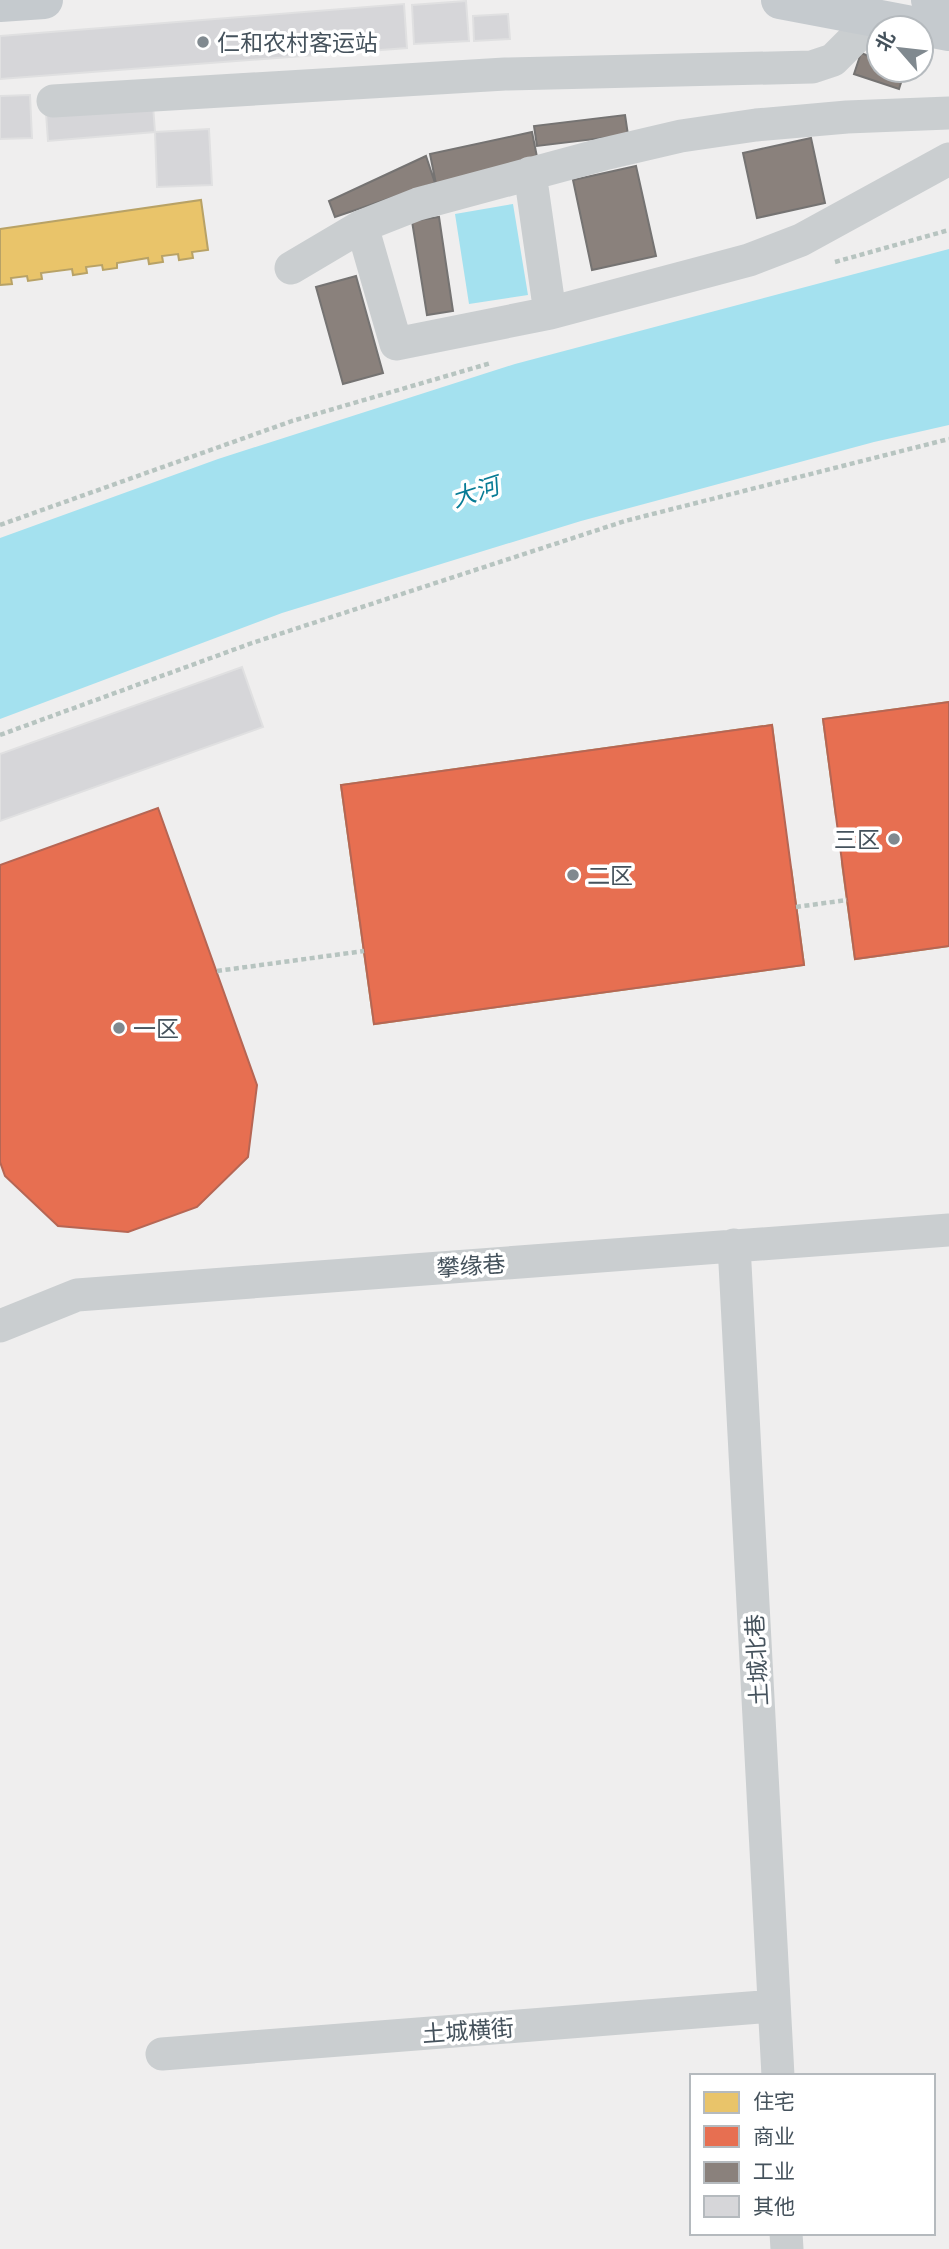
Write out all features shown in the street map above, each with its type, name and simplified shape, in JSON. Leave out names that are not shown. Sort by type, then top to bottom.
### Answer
[{"type":"main road","points":[[0,3],[44,0]]},
{"type":"main road","points":[[780,0],[865,15]]},
{"type":"main road","points":[[930,0],[949,4]]},
{"type":"street","points":[[53,101],[505,74],[813,67],[833,60],[865,28]]},
{"type":"street","points":[[291,268],[362,226],[418,204],[681,136],[757,125],[848,117],[949,113]]},
{"type":"street","points":[[362,226],[396,344],[550,313],[749,260],[801,240],[949,159]]},
{"type":"street","points":[[530,173],[550,313]]},
{"type":"street","name":"攀缘巷","points":[[0,1326],[77,1295],[949,1230]]},
{"type":"street","name":"土城北巷","points":[[734,1244],[778,2074]]},
{"type":"street","name":"土城横街","points":[[162,2054],[774,2006]]},
{"type":"path","points":[[826,265],[949,230]]},
{"type":"path","points":[[0,525],[292,421],[493,362]]},
{"type":"path","points":[[0,735],[252,643],[625,521],[949,439]]},
{"type":"path","points":[[796,907],[847,900]]},
{"type":"path","points":[[217,971],[364,951]]},
{"type":"water","points":[[513,204],[528,295],[469,304],[455,214]]},
{"type":"water","name":"大河","points":[[949,249],[949,425],[874,442],[581,521],[282,613],[0,719],[0,538],[218,459],[515,364]]},
{"type":"building: 住宅","points":[[201,200],[208,250],[192,252],[193,258],[179,260],[178,254],[162,256],[163,262],[149,264],[148,258],[117,263],[117,268],[103,270],[102,265],[86,267],[87,273],[73,275],[72,269],[41,273],[42,279],[28,281],[27,276],[11,278],[12,284],[0,285],[0,229]]},
{"type":"building: 住宅","points":[[949,702],[949,759],[885,768],[891,808],[836,816],[823,719]]},
{"type":"building: 住宅","points":[[772,725],[784,821],[736,828],[730,788],[397,835],[415,962],[748,915],[742,875],[791,868],[804,965],[374,1024],[341,785]]},
{"type":"building: 住宅","points":[[781,796],[784,821],[736,828],[732,803]]},
{"type":"building: 住宅","points":[[897,855],[902,895],[949,889],[949,946],[855,959],[842,863]]},
{"type":"building: 住宅","points":[[791,868],[794,894],[746,901],[742,875]]},
{"type":"building: 住宅","points":[[403,875],[409,921],[361,928],[354,881]]},
{"type":"building: 商业","name":"三区","points":[[949,702],[949,946],[855,959],[823,719]]},
{"type":"building: 商业","name":"二区","points":[[772,725],[804,965],[374,1024],[341,785]]},
{"type":"building: 商业","name":"一区","points":[[158,808],[257,1085],[248,1157],[197,1207],[128,1232],[58,1226],[5,1176],[0,1162],[0,865]]},
{"type":"building: 工业","points":[[861,53],[865,55],[865,78],[854,74]]},
{"type":"building: 工业","points":[[884,84],[901,84],[899,89]]},
{"type":"building: 工业","points":[[625,115],[628,135],[537,146],[534,126]]},
{"type":"building: 工业","points":[[532,132],[538,162],[436,184],[430,154]]},
{"type":"building: 工业","points":[[811,138],[825,203],[757,218],[743,153]]},
{"type":"building: 工业","points":[[426,156],[435,183],[335,217],[329,201]]},
{"type":"building: 工业","points":[[636,166],[656,256],[592,270],[573,180]]},
{"type":"building: 工业","points":[[439,217],[453,311],[427,315],[412,221]]},
{"type":"building: 工业","points":[[356,276],[383,373],[343,384],[316,287]]},
{"type":"building: 其他","points":[[466,1],[469,41],[414,44],[412,5]]},
{"type":"building: 其他","name":"仁和农村客运站","points":[[404,4],[407,48],[0,79],[0,36]]},
{"type":"building: 其他","points":[[508,14],[510,39],[474,41],[473,16]]},
{"type":"building: 其他","points":[[30,95],[32,138],[0,139],[0,96]]},
{"type":"building: 其他","points":[[153,105],[155,132],[48,141],[46,113]]},
{"type":"building: 其他","points":[[209,129],[212,185],[157,187],[155,132]]},
{"type":"building: 其他","points":[[242,667],[263,727],[0,821],[0,754]]},
{"type":"place","name":"仁和农村客运站","points":[[203,42]]},
{"type":"place","name":"三区","points":[[894,839]]},
{"type":"place","name":"二区","points":[[573,875]]},
{"type":"place","name":"一区","points":[[119,1028]]}]
